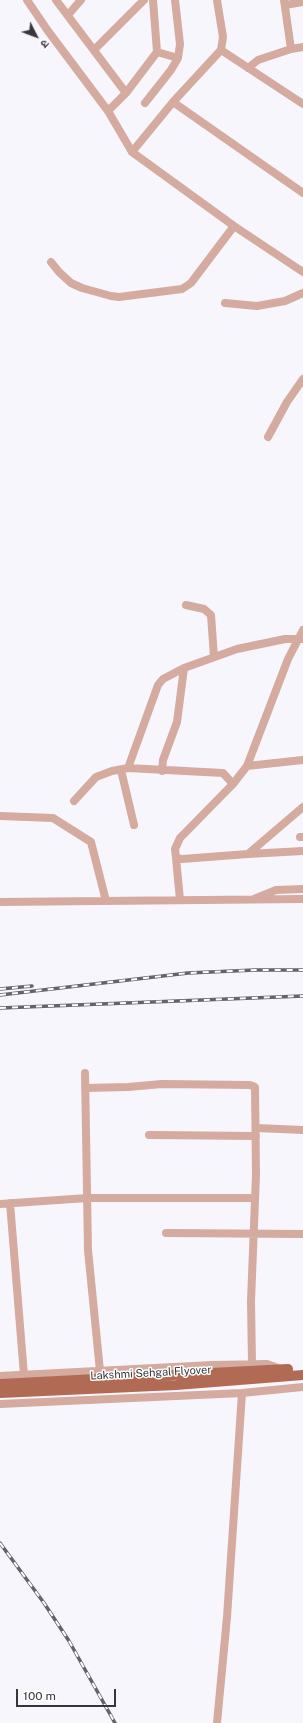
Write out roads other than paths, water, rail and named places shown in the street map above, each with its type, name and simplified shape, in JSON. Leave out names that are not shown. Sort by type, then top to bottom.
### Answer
[{"type":"main road","name":"Lakshmi Sehgal Flyover","points":[[0,1384],[303,1368]]},
{"type":"main road","name":"Lakshmi Sehgal Flyover","points":[[0,1393],[176,1385],[258,1371],[303,1375]]},
{"type":"street","points":[[27,0],[48,31],[108,111],[132,152],[234,226],[302,268]]},
{"type":"street","points":[[56,0],[126,94]]},
{"type":"street","points":[[68,15],[81,0]]},
{"type":"street","points":[[94,50],[144,0]]},
{"type":"street","points":[[108,111],[126,94],[157,52],[153,0]]},
{"type":"street","points":[[145,103],[171,70],[178,58],[180,44],[175,0]]},
{"type":"street","points":[[132,152],[173,102],[221,50],[223,38],[217,0]]},
{"type":"street","points":[[291,49],[284,2],[303,2]]},
{"type":"street","points":[[248,68],[258,60],[291,49],[303,47]]},
{"type":"street","points":[[221,50],[303,104]]},
{"type":"street","points":[[157,52],[178,58]]},
{"type":"street","points":[[173,102],[303,194]]},
{"type":"street","points":[[51,262],[59,272],[71,282],[82,288],[111,296],[119,297],[182,289],[191,283],[234,226]]},
{"type":"street","points":[[226,303],[257,306],[285,301],[303,293]]},
{"type":"street","points":[[268,437],[287,402],[303,379]]},
{"type":"street","points":[[186,605],[204,609],[211,615],[214,657]]},
{"type":"street","points":[[180,900],[175,849],[180,838],[233,784],[247,766],[288,659],[301,639],[303,630]]},
{"type":"street","points":[[134,825],[125,769],[158,685],[163,679],[184,668],[260,643],[285,639],[301,639]]},
{"type":"street","points":[[162,771],[163,760],[176,722],[184,668]]},
{"type":"street","points":[[247,766],[303,760]]},
{"type":"street","points":[[74,801],[96,778],[125,769],[223,773],[233,784]]},
{"type":"street","points":[[248,854],[303,807]]},
{"type":"street","points":[[0,816],[53,818],[91,842],[106,901]]},
{"type":"street","points":[[176,858],[182,859],[303,851]]},
{"type":"street","points":[[252,900],[276,890],[303,889]]},
{"type":"street","points":[[0,902],[303,899]]},
{"type":"street","points":[[85,1073],[88,1250],[100,1371]]},
{"type":"street","points":[[0,1376],[100,1371],[258,1371],[251,1301],[255,1198],[256,1089],[250,1084],[162,1084],[128,1087],[85,1088]]},
{"type":"street","points":[[149,1134],[303,1130]]},
{"type":"street","points":[[0,1204],[87,1198],[255,1198]]},
{"type":"street","points":[[10,1204],[24,1375]]},
{"type":"street","points":[[166,1233],[303,1234]]},
{"type":"street","points":[[0,1404],[242,1393],[303,1387]]},
{"type":"street","points":[[217,1723],[227,1617],[242,1393]]},
{"type":"railway","points":[[0,995],[188,973],[255,970],[303,970]]},
{"type":"railway","points":[[0,989],[32,986]]},
{"type":"railway","points":[[0,1008],[303,996]]},
{"type":"railway","points":[[0,1543],[44,1603],[69,1641],[115,1723]]}]
